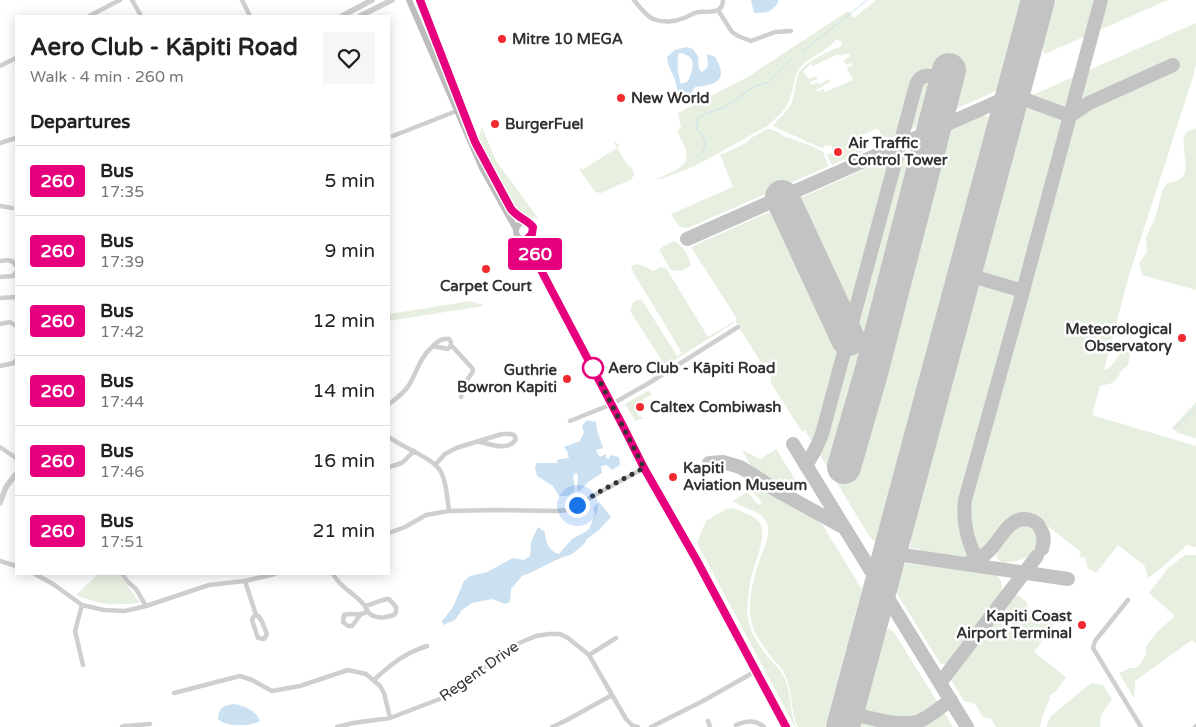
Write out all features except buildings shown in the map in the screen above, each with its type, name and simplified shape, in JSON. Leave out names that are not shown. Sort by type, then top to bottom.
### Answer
[{"type":"main road","points":[[409,0],[459,110],[511,209],[532,225],[531,236],[527,239]]},
{"type":"main road","points":[[420,0],[482,168],[516,229],[516,233],[522,239],[527,239],[533,246],[542,272],[644,468],[696,559],[786,727]]},
{"type":"main road","points":[[482,168],[483,157]]},
{"type":"main road","points":[[516,229],[520,224],[526,222]]},
{"type":"street","points":[[91,15],[120,0]]},
{"type":"street","points":[[132,0],[140,15]]},
{"type":"street","points":[[242,0],[250,15]]},
{"type":"street","points":[[344,15],[372,0]]},
{"type":"street","points":[[362,15],[392,0]]},
{"type":"street","points":[[634,0],[654,20],[671,22],[696,12],[718,10],[724,0]]},
{"type":"street","points":[[718,10],[732,32],[751,40],[775,32],[790,31]]},
{"type":"street","points":[[0,66],[15,58]]},
{"type":"street","points":[[393,136],[459,110]]},
{"type":"street","points":[[0,143],[15,138]]},
{"type":"street","points":[[0,206],[12,208]]},
{"type":"street","points":[[0,261],[11,260],[15,264]]},
{"type":"street","points":[[0,277],[13,276],[15,273]]},
{"type":"street","points":[[0,298],[15,297]]},
{"type":"street","points":[[0,324],[10,322],[15,325]]},
{"type":"street","points":[[570,421],[612,404],[666,373],[738,327]]},
{"type":"street","points":[[390,403],[405,391],[410,384],[424,354],[439,340],[446,338],[450,340],[451,345],[473,369],[464,384],[461,397]]},
{"type":"street","points":[[433,346],[448,348],[451,345]]},
{"type":"street","points":[[0,366],[15,362]]},
{"type":"street","points":[[435,464],[450,450],[464,445],[502,434],[510,434],[516,439],[513,444],[506,446],[479,442]]},
{"type":"street","points":[[390,437],[435,464],[442,473],[449,511]]},
{"type":"street","points":[[0,446],[15,457]]},
{"type":"street","points":[[390,467],[402,463],[414,451]]},
{"type":"street","points":[[390,533],[405,527],[426,515],[449,511],[568,510],[644,468]]},
{"type":"street","points":[[0,503],[6,487],[15,475]]},
{"type":"street","points":[[0,561],[15,566]]},
{"type":"street","points":[[37,575],[82,604],[104,610],[125,611],[146,606],[209,584],[245,581],[272,575]]},
{"type":"street","points":[[123,575],[136,589],[146,606]]},
{"type":"street","points":[[334,575],[338,583],[365,606],[367,612],[373,616],[381,618],[394,615],[396,612],[396,607],[389,599],[365,606]]},
{"type":"street","points":[[245,581],[256,615],[260,618],[267,634],[264,639],[258,638],[256,635],[252,620],[256,615]]},
{"type":"street","points":[[1128,600],[1095,641],[1093,648],[1141,727]]},
{"type":"street","points":[[82,604],[75,631],[83,665]]},
{"type":"street","points":[[361,614],[367,612]]},
{"type":"street","name":"Regent Drive","points":[[337,727],[390,718],[445,697],[467,683],[496,657],[512,646],[536,636],[560,634],[590,655],[626,719],[638,727]]},
{"type":"street","points":[[590,655],[616,638]]},
{"type":"street","points":[[374,680],[392,663],[414,650],[428,646]]},
{"type":"street","points":[[174,692],[240,676],[272,691],[300,686],[348,670],[366,674],[380,686],[384,693],[390,718]]},
{"type":"street","points":[[651,727],[703,701],[756,671]]},
{"type":"street","points":[[552,727],[612,695]]},
{"type":"street","points":[[708,721],[710,727]]},
{"type":"street","points":[[736,725],[750,721],[758,722],[764,727]]},
{"type":"street","points":[[122,727],[150,724]]},
{"type":"green space","points":[[876,0],[1021,0],[996,91],[884,141],[878,128],[858,137],[864,151],[832,165],[826,154],[835,152],[835,155],[842,157],[841,148],[836,147],[835,151],[832,150],[832,146],[825,145],[824,148],[819,147],[773,126],[790,105],[800,71],[818,57],[840,47],[841,41],[836,40],[799,69],[785,108],[767,126],[697,165],[655,180],[680,167],[686,158],[686,151],[677,132],[681,127],[678,113],[746,78],[848,11],[854,18]],"holes":[[[848,53],[850,56],[843,61],[846,65],[852,63],[853,65],[847,68],[853,80],[825,92],[823,89],[817,92],[816,90],[830,82],[829,79],[820,84],[818,82],[812,85],[810,82],[817,79],[817,76],[809,79],[803,71],[811,64],[813,66],[838,54],[840,56]]]},
{"type":"green space","points":[[1056,0],[1168,0],[1044,54],[1043,47]]},
{"type":"green space","points":[[1196,23],[1196,64],[1194,74],[1130,272],[1104,370],[1111,366],[1121,353],[1128,348],[1131,350],[1128,365],[1112,383],[1100,386],[1092,415],[1196,446],[1196,547],[1187,545],[1148,578],[1144,565],[1118,545],[1096,573],[1088,568],[1086,559],[1079,555],[1081,552],[1036,517],[1025,514],[1008,520],[984,548],[971,556],[963,558],[910,548],[910,540],[1030,96]]},
{"type":"green space","points":[[983,116],[987,116],[989,119],[877,538],[873,541],[805,430],[802,432],[771,383],[771,378],[735,321],[737,319],[691,247]]},
{"type":"green space","points":[[482,127],[496,161],[538,218],[526,216],[515,208],[478,140]]},
{"type":"green space","points":[[1196,128],[1196,290],[1142,275],[1139,264],[1147,251],[1146,238],[1156,215],[1162,192],[1166,185],[1180,179],[1184,175],[1186,164],[1184,138],[1186,133]]},
{"type":"green space","points":[[767,129],[774,130],[823,152],[829,166],[688,228],[680,226],[671,214],[733,187],[720,155],[746,143]]},
{"type":"green space","points":[[617,148],[633,170],[633,177],[601,193],[595,192],[579,169],[581,168],[582,170]]},
{"type":"green space","points":[[674,241],[685,251],[691,265],[686,269],[671,270],[659,250]]},
{"type":"green space","points":[[636,264],[653,271],[660,267],[666,268],[708,337],[734,323],[668,364],[664,364],[630,311],[633,303],[637,300],[642,300],[677,356],[682,353],[633,272],[631,266]]},
{"type":"green space","points":[[470,301],[482,303],[483,306],[390,321],[390,314]]},
{"type":"green space","points":[[649,390],[652,395],[643,399],[636,409],[638,415],[644,418],[635,421],[625,404]]},
{"type":"green space","points":[[1196,402],[1196,438],[1178,433],[1172,428]]},
{"type":"green space","points":[[776,449],[798,484],[789,491],[754,472],[742,450],[760,459]]},
{"type":"green space","points":[[756,486],[801,509],[823,526],[862,589],[825,727],[798,727],[795,721],[788,681],[782,669],[762,644],[751,620],[750,602],[754,579],[767,540],[768,529],[761,515],[733,501],[747,492],[759,505],[762,502],[751,490]]},
{"type":"green space","points":[[733,508],[755,518],[761,525],[762,535],[750,582],[747,616],[757,641],[786,681],[796,727],[697,543],[706,521],[726,509]]},
{"type":"green space","points":[[1024,523],[1030,525],[1037,532],[1037,542],[1032,552],[1026,558],[1020,560],[1005,563],[999,560],[997,551],[1003,539],[1016,525]]},
{"type":"green space","points":[[1185,555],[1196,555],[1196,643],[1192,640],[1135,681],[1134,698],[1119,673],[1130,668],[1136,668],[1141,663],[1146,654],[1146,646],[1159,630],[1175,616],[1149,593],[1168,568]]},
{"type":"green space","points":[[905,563],[993,574],[1001,580],[1002,592],[950,663],[940,663],[896,592]]},
{"type":"green space","points":[[97,575],[120,575],[140,603],[108,604],[76,595]]},
{"type":"green space","points":[[1016,594],[1027,602],[1028,609],[1044,620],[1052,621],[1053,626],[1045,635],[1048,638],[1047,640],[1044,639],[1034,652],[1066,677],[1055,692],[1049,696],[1050,699],[1040,727],[996,727],[991,719],[983,717],[975,704],[964,701],[951,680],[952,674]]},
{"type":"green space","points":[[889,628],[894,632],[953,727],[860,727],[886,631]]},
{"type":"green space","points":[[1091,683],[1103,685],[1112,699],[1101,715],[1100,727],[1046,727],[1051,716]]},
{"type":"water","points":[[751,0],[778,0],[778,3],[768,12],[754,13]]},
{"type":"water","points":[[686,47],[693,49],[698,56],[699,69],[702,72],[708,66],[707,54],[715,57],[721,73],[719,80],[709,85],[695,87],[689,96],[684,99],[679,97],[667,57],[675,50]],"holes":[[[679,53],[685,54],[692,60],[693,68],[687,82],[681,84],[678,57]]]},
{"type":"water","points":[[587,420],[596,422],[603,448],[596,450],[600,457],[606,454],[606,458],[609,459],[611,455],[619,457],[620,465],[612,470],[607,465],[601,466],[602,473],[588,482],[580,491],[577,491],[577,473],[574,474],[575,491],[568,496],[559,496],[553,486],[537,476],[535,467],[537,463],[557,463],[557,460],[569,457],[564,447],[580,441],[584,432],[582,426]]},
{"type":"water","points":[[599,502],[611,517],[572,554],[522,576],[511,589],[510,602],[505,604],[492,599],[472,603],[462,610],[455,620],[443,625],[442,621],[453,607],[464,581],[470,576],[487,572],[513,558],[524,560],[530,556],[531,542],[538,527],[545,532],[550,549],[559,554],[572,539],[589,529],[595,514],[593,508]]},
{"type":"water","points":[[234,704],[249,709],[260,721],[238,725],[226,724],[218,719],[222,708]]},
{"type":"waterway","points":[[802,52],[867,0]]},
{"type":"waterway","points":[[696,157],[705,147],[704,139],[696,128],[698,118],[725,107],[753,87],[768,82],[792,58]]},
{"type":"waterway","points":[[1175,428],[1196,407]]},
{"type":"taxiway","points":[[979,566],[967,534],[964,509],[965,500],[1101,0]]},
{"type":"taxiway","points":[[687,239],[1013,95],[1070,116],[1089,103],[1173,65]]},
{"type":"taxiway","points":[[806,466],[822,434],[916,85],[925,76],[946,80]]},
{"type":"taxiway","points":[[965,274],[1023,291]]},
{"type":"taxiway","points":[[793,444],[967,727]]},
{"type":"taxiway","points":[[709,463],[723,462],[740,467],[774,489],[843,527]]},
{"type":"taxiway","points":[[969,562],[984,555],[1011,524],[1023,519],[1034,521],[1039,526],[1044,537],[1042,549]]},
{"type":"taxiway","points":[[889,553],[1068,579]]},
{"type":"taxiway","points":[[940,683],[1037,556]]},
{"type":"taxiway","points":[[847,712],[882,721],[909,723],[926,718],[951,700]]},
{"type":"runway","points":[[843,727],[1038,0]]},
{"type":"runway","points":[[844,467],[871,373],[949,70]]},
{"type":"runway","points":[[782,197],[848,339]]},
{"type":"bus line","name":"260","points":[[420,0],[480,151],[511,209],[532,225],[533,232],[527,239],[533,246],[542,272],[644,468],[729,619],[786,727]]},
{"type":"place","name":"Mitre 10 MEGA","points":[[502,39]]},
{"type":"place","name":"New World","points":[[621,98]]},
{"type":"place","name":"BurgerFuel","points":[[495,124]]},
{"type":"place","name":"Air Traffic Control Tower","points":[[838,152]]},
{"type":"place","name":"Carpet Court","points":[[486,269]]},
{"type":"place","name":"Meteorological Observatory","points":[[1182,338]]},
{"type":"place","name":"Aero Club - Kāpiti Road","points":[[593,368]]},
{"type":"place","name":"Guthrie Bowron Kapiti","points":[[567,379]]},
{"type":"place","name":"Caltex Combiwash","points":[[640,407]]},
{"type":"place","name":"Kapiti Aviation Museum","points":[[673,477]]},
{"type":"place","name":"Kapiti Coast Airport Terminal","points":[[1082,625]]},
{"type":"route","points":[[577,505],[644,468],[593,368]]}]
